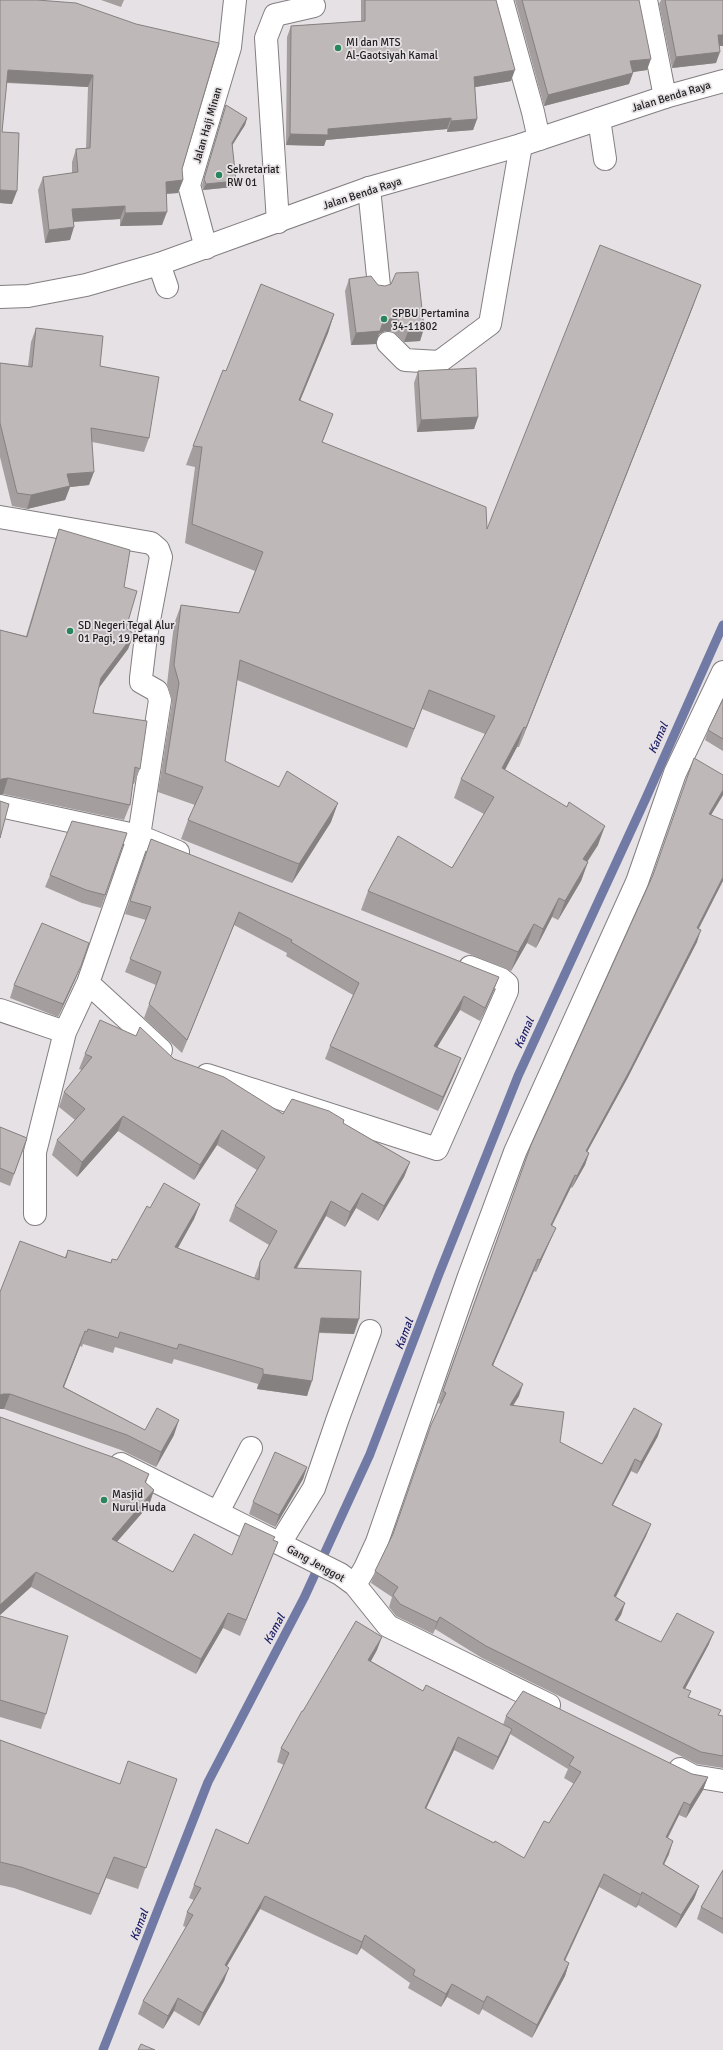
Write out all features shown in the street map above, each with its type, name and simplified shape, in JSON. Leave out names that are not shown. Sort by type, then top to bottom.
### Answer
[{"type":"street","name":"Jalan Haji Minan","points":[[206,248],[189,185],[230,47],[236,0]]},
{"type":"street","points":[[388,343],[405,360],[439,362],[490,324],[511,203],[526,148],[533,112],[502,0]]},
{"type":"street","points":[[646,0],[665,97]]},
{"type":"street","points":[[278,222],[266,38],[275,15],[314,6]]},
{"type":"street","points":[[208,42],[230,47]]},
{"type":"street","name":"Jalan Benda Raya","points":[[0,297],[28,296],[78,287],[159,264],[370,188],[526,148],[602,142],[665,97],[723,81]]},
{"type":"street","points":[[370,188],[379,286]]},
{"type":"street","points":[[159,264],[167,287]]},
{"type":"street","points":[[0,517],[151,544],[158,549],[161,557],[146,636],[141,678],[141,682],[144,685],[157,691],[160,700],[139,836],[88,983],[65,1032],[35,1152],[35,1214]]},
{"type":"street","points":[[348,1580],[365,1568],[377,1542],[465,1286],[515,1152],[637,882],[675,773],[723,672]]},
{"type":"street","points":[[0,806],[139,836],[198,860]]},
{"type":"street","points":[[88,983],[181,1066],[437,1149],[507,991],[507,984],[501,979],[450,958]]},
{"type":"street","points":[[0,1010],[65,1032]]},
{"type":"street","points":[[290,1548],[314,1488],[370,1331]]},
{"type":"street","points":[[218,1512],[251,1448]]},
{"type":"street","name":"Gang Jenggot","points":[[102,1457],[117,1462],[290,1548],[348,1580],[388,1626],[565,1713]]},
{"type":"street","points":[[665,1762],[693,1776],[723,1781]]},
{"type":"building","points":[[0,0],[37,0],[76,3],[136,24],[219,43],[182,169],[183,180],[166,182],[167,212],[125,213],[125,206],[72,209],[74,227],[49,230],[43,177],[78,172],[76,149],[90,148],[93,75],[8,70],[2,132],[19,133],[17,191],[0,190]]},
{"type":"building","points":[[365,0],[496,0],[515,70],[474,77],[477,119],[451,121],[451,118],[328,129],[328,135],[290,134],[291,26],[365,21]]},
{"type":"building","points":[[522,0],[639,0],[651,59],[630,61],[633,73],[548,95]]},
{"type":"building","points":[[665,0],[723,0],[723,35],[718,35],[720,52],[676,57]]},
{"type":"building","points":[[226,105],[247,118],[232,143],[236,181],[206,184],[204,179]]},
{"type":"building","points":[[600,245],[701,285],[526,728],[524,727],[502,768],[567,807],[569,802],[605,826],[583,859],[588,862],[565,901],[559,898],[543,929],[534,924],[518,952],[368,891],[398,836],[452,868],[494,797],[461,779],[495,716],[429,690],[414,729],[240,660],[225,761],[279,787],[287,771],[338,803],[299,864],[188,820],[203,787],[165,773],[179,683],[174,665],[181,605],[239,613],[263,552],[192,524],[202,447],[193,446],[223,370],[226,371],[261,284],[334,314],[299,400],[333,414],[322,442],[486,507],[487,529]]},
{"type":"building","points":[[418,272],[424,328],[409,329],[396,319],[390,319],[383,322],[380,331],[356,333],[349,279],[371,276],[378,285],[385,286],[391,284],[396,273]]},
{"type":"building","points":[[36,328],[103,336],[100,366],[159,377],[149,438],[91,428],[94,472],[67,474],[70,486],[31,495],[17,493],[0,423],[0,363],[32,367]]},
{"type":"building","points":[[476,368],[478,417],[421,420],[418,371]]},
{"type":"building","name":"SD Negeri Tegal Alur 01 Pagi, 19 Petang","points":[[59,529],[130,550],[124,587],[137,591],[126,628],[134,634],[101,678],[93,713],[147,721],[140,769],[135,767],[130,805],[8,778],[0,780],[0,630],[27,637]]},
{"type":"building","points":[[723,699],[723,739],[708,730]]},
{"type":"building","points":[[694,758],[723,775],[723,790],[709,814],[723,820],[723,877],[697,928],[701,930],[631,1068],[586,1151],[589,1153],[577,1176],[575,1175],[551,1225],[556,1228],[540,1260],[538,1259],[492,1365],[523,1384],[510,1405],[564,1412],[560,1442],[602,1464],[634,1408],[662,1424],[641,1462],[635,1459],[612,1505],[651,1524],[614,1596],[625,1603],[615,1620],[661,1642],[677,1613],[714,1632],[683,1688],[691,1691],[688,1697],[721,1710],[718,1715],[723,1716],[723,1756],[701,1752],[486,1646],[440,1617],[437,1622],[400,1604],[393,1595],[398,1587],[375,1571],[393,1534],[431,1425],[446,1393],[443,1391],[531,1145],[653,875]]},
{"type":"building","points":[[0,801],[9,804],[0,838]]},
{"type":"building","points":[[72,821],[127,833],[105,895],[86,890],[50,875]]},
{"type":"building","points":[[151,839],[499,977],[485,1008],[464,996],[434,1046],[461,1058],[443,1097],[330,1046],[359,983],[291,942],[292,940],[239,912],[187,1040],[149,1004],[161,972],[130,959],[151,907],[130,901]]},
{"type":"building","points":[[42,923],[89,943],[81,966],[63,1004],[14,985]]},
{"type":"building","points":[[100,1020],[136,1036],[140,1027],[174,1059],[224,1077],[283,1114],[292,1099],[329,1111],[344,1120],[343,1123],[410,1162],[384,1206],[362,1193],[350,1212],[331,1201],[294,1268],[361,1271],[359,1319],[321,1318],[312,1381],[263,1374],[263,1369],[179,1344],[177,1349],[120,1332],[118,1338],[88,1329],[87,1332],[85,1331],[63,1387],[145,1430],[157,1408],[179,1420],[161,1452],[127,1435],[10,1394],[0,1395],[0,1292],[20,1241],[66,1258],[68,1250],[111,1263],[112,1259],[117,1260],[147,1206],[150,1208],[164,1183],[200,1204],[175,1247],[259,1280],[260,1262],[277,1231],[235,1206],[265,1157],[222,1130],[200,1165],[123,1116],[82,1162],[57,1140],[85,1109],[64,1092],[92,1057],[85,1054]]},
{"type":"building","points":[[0,1127],[27,1138],[14,1174],[0,1168]]},
{"type":"building","points":[[0,1417],[118,1459],[149,1474],[145,1482],[154,1490],[112,1539],[173,1572],[194,1534],[232,1555],[245,1523],[275,1537],[273,1540],[278,1542],[246,1620],[228,1613],[201,1659],[36,1572],[0,1605]]},
{"type":"building","points":[[275,1452],[307,1467],[279,1515],[253,1502]]},
{"type":"building","points":[[0,1616],[68,1636],[46,1714],[0,1700]]},
{"type":"building","points":[[356,1621],[382,1637],[368,1660],[423,1691],[426,1685],[512,1729],[498,1757],[458,1737],[425,1808],[494,1843],[495,1841],[524,1858],[544,1821],[549,1823],[581,1772],[569,1765],[574,1757],[506,1716],[523,1691],[692,1774],[708,1777],[690,1805],[684,1802],[666,1837],[673,1841],[663,1864],[699,1886],[681,1915],[642,1892],[641,1895],[604,1874],[564,1960],[569,1963],[537,2025],[487,1996],[484,2002],[452,1984],[446,1994],[413,1975],[415,1970],[365,1935],[362,1942],[265,1896],[225,1965],[229,1968],[203,2013],[178,1998],[168,2016],[143,2001],[193,1915],[187,1912],[201,1888],[194,1885],[216,1829],[248,1844],[289,1753],[281,1748]]},
{"type":"building","points":[[0,1740],[120,1784],[128,1761],[177,1779],[146,1868],[114,1857],[99,1894],[21,1867],[0,1862]]},
{"type":"building","points":[[723,1870],[723,1919],[701,1907]]},
{"type":"building","points":[[141,2044],[155,2050],[138,2050]]},
{"type":"waterway","name":"Kamal","points":[[103,2050],[208,1782],[304,1598],[370,1454],[439,1274],[518,1076],[646,798],[723,625]]},
{"type":"place","name":"MI dan MTS Al-Gaotsiyah Kamal","points":[[338,48]]},
{"type":"place","name":"Sekretariat RW 01","points":[[219,175]]},
{"type":"place","name":"SPBU Pertamina 34-11802","points":[[384,319]]},
{"type":"place","name":"SD Negeri Tegal Alur 01 Pagi, 19 Petang","points":[[70,631]]},
{"type":"place","name":"Masjid Nurul Huda","points":[[104,1500]]}]
